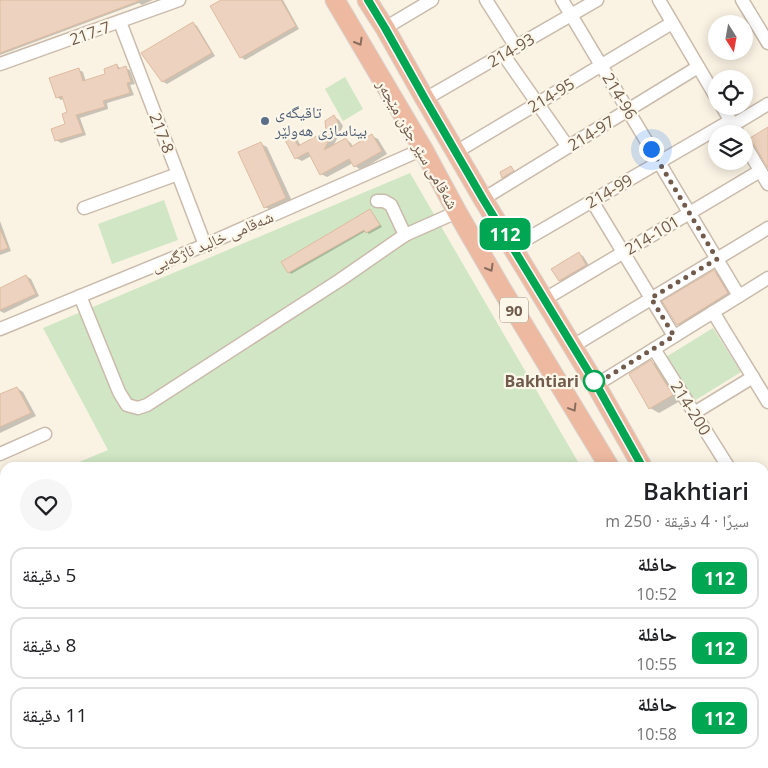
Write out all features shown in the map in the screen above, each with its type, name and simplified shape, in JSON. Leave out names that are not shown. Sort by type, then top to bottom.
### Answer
[{"type":"highway","name":"شەقامی سێر جۆن مێجەر","points":[[335,0],[457,212],[606,462]]},
{"type":"highway","name":"شەقامی سێر جۆن مێجەر","points":[[368,0],[483,199],[596,384],[640,462]]},
{"type":"street","name":"217-7","points":[[0,64],[179,0]]},
{"type":"street","points":[[385,28],[432,0]]},
{"type":"street","points":[[486,0],[516,47]]},
{"type":"street","name":"214-96","points":[[562,0],[739,296]]},
{"type":"street","name":"214-93","points":[[425,99],[597,0]]},
{"type":"street","points":[[659,0],[708,83]]},
{"type":"street","points":[[742,0],[766,35]]},
{"type":"street","name":"217-8","points":[[120,22],[205,244]]},
{"type":"street","name":"214-95","points":[[456,152],[672,23]]},
{"type":"street","points":[[503,54],[568,147]]},
{"type":"street","name":"214-97","points":[[483,199],[698,66]]},
{"type":"street","name":"214-99","points":[[736,125],[768,104]]},
{"type":"street","name":"214-99","points":[[513,247],[659,162],[708,138]]},
{"type":"street","name":"شەقامی خالید ئاژگەیی","points":[[0,329],[205,244],[423,150]]},
{"type":"street","points":[[753,159],[768,184]]},
{"type":"street","name":"214-101","points":[[545,300],[760,171]]},
{"type":"street","points":[[84,208],[178,174]]},
{"type":"street","points":[[376,201],[384,201],[391,205],[405,235]]},
{"type":"street","points":[[592,201],[674,336]]},
{"type":"street","points":[[80,296],[119,392],[127,405],[138,408],[147,405],[340,280],[405,235],[457,212]]},
{"type":"street","points":[[573,346],[768,228]]},
{"type":"street","points":[[596,384],[768,278]]},
{"type":"street","points":[[713,312],[768,402]]},
{"type":"street","name":"214-200","points":[[654,349],[725,462]]},
{"type":"street","points":[[694,413],[753,377]]},
{"type":"street","points":[[0,454],[45,434]]},
{"type":"green space","points":[[345,77],[363,109],[343,121],[325,89]]},
{"type":"green space","points":[[410,173],[578,462],[79,462],[108,450],[43,328]]},
{"type":"green space","points":[[164,200],[178,240],[112,264],[98,224]]},
{"type":"green space","points":[[713,328],[741,372],[694,401],[666,357]]},
{"type":"building","points":[[0,0],[139,0],[139,1],[0,53]]},
{"type":"building","points":[[221,0],[281,0],[296,26],[240,58],[210,6]]},
{"type":"building","points":[[193,22],[212,53],[162,82],[141,53]]},
{"type":"building","points":[[117,64],[118,69],[126,66],[131,82],[127,83],[130,93],[103,101],[105,107],[76,115],[83,133],[55,141],[51,129],[65,124],[62,114],[67,112],[62,96],[56,98],[49,78],[79,68],[83,81],[105,74],[104,69]]},
{"type":"building","points":[[334,115],[338,122],[324,150],[346,138],[351,147],[372,134],[382,151],[354,167],[349,159],[320,175],[308,152],[295,159],[283,136],[291,132],[298,146],[326,131],[325,121]]},
{"type":"building","points":[[768,127],[768,168],[753,143],[753,136]]},
{"type":"building","points":[[261,142],[286,198],[264,208],[238,152]]},
{"type":"building","points":[[511,166],[514,171],[502,178],[500,172]]},
{"type":"building","points":[[370,209],[380,225],[366,233],[364,230],[288,273],[281,262]]},
{"type":"building","points":[[0,229],[8,248],[0,251]]},
{"type":"building","points":[[579,252],[586,265],[559,281],[551,269]]},
{"type":"building","points":[[714,270],[728,293],[677,325],[662,301]]},
{"type":"building","points":[[26,275],[36,294],[0,310],[0,288]]},
{"type":"building","points":[[651,360],[673,395],[649,409],[629,374]]},
{"type":"building","points":[[17,387],[31,413],[0,427],[0,394]]},
{"type":"bus line","name":"112","points":[[368,0],[483,199],[596,384],[640,462]]},
{"type":"place","name":"تاقیگەی بیناسازی هەولێر","points":[[265,121]]},
{"type":"place","name":"Bakhtiari","points":[[594,381]]},
{"type":"route","points":[[594,381],[596,384],[674,336],[651,298],[717,259],[651,149]]}]
